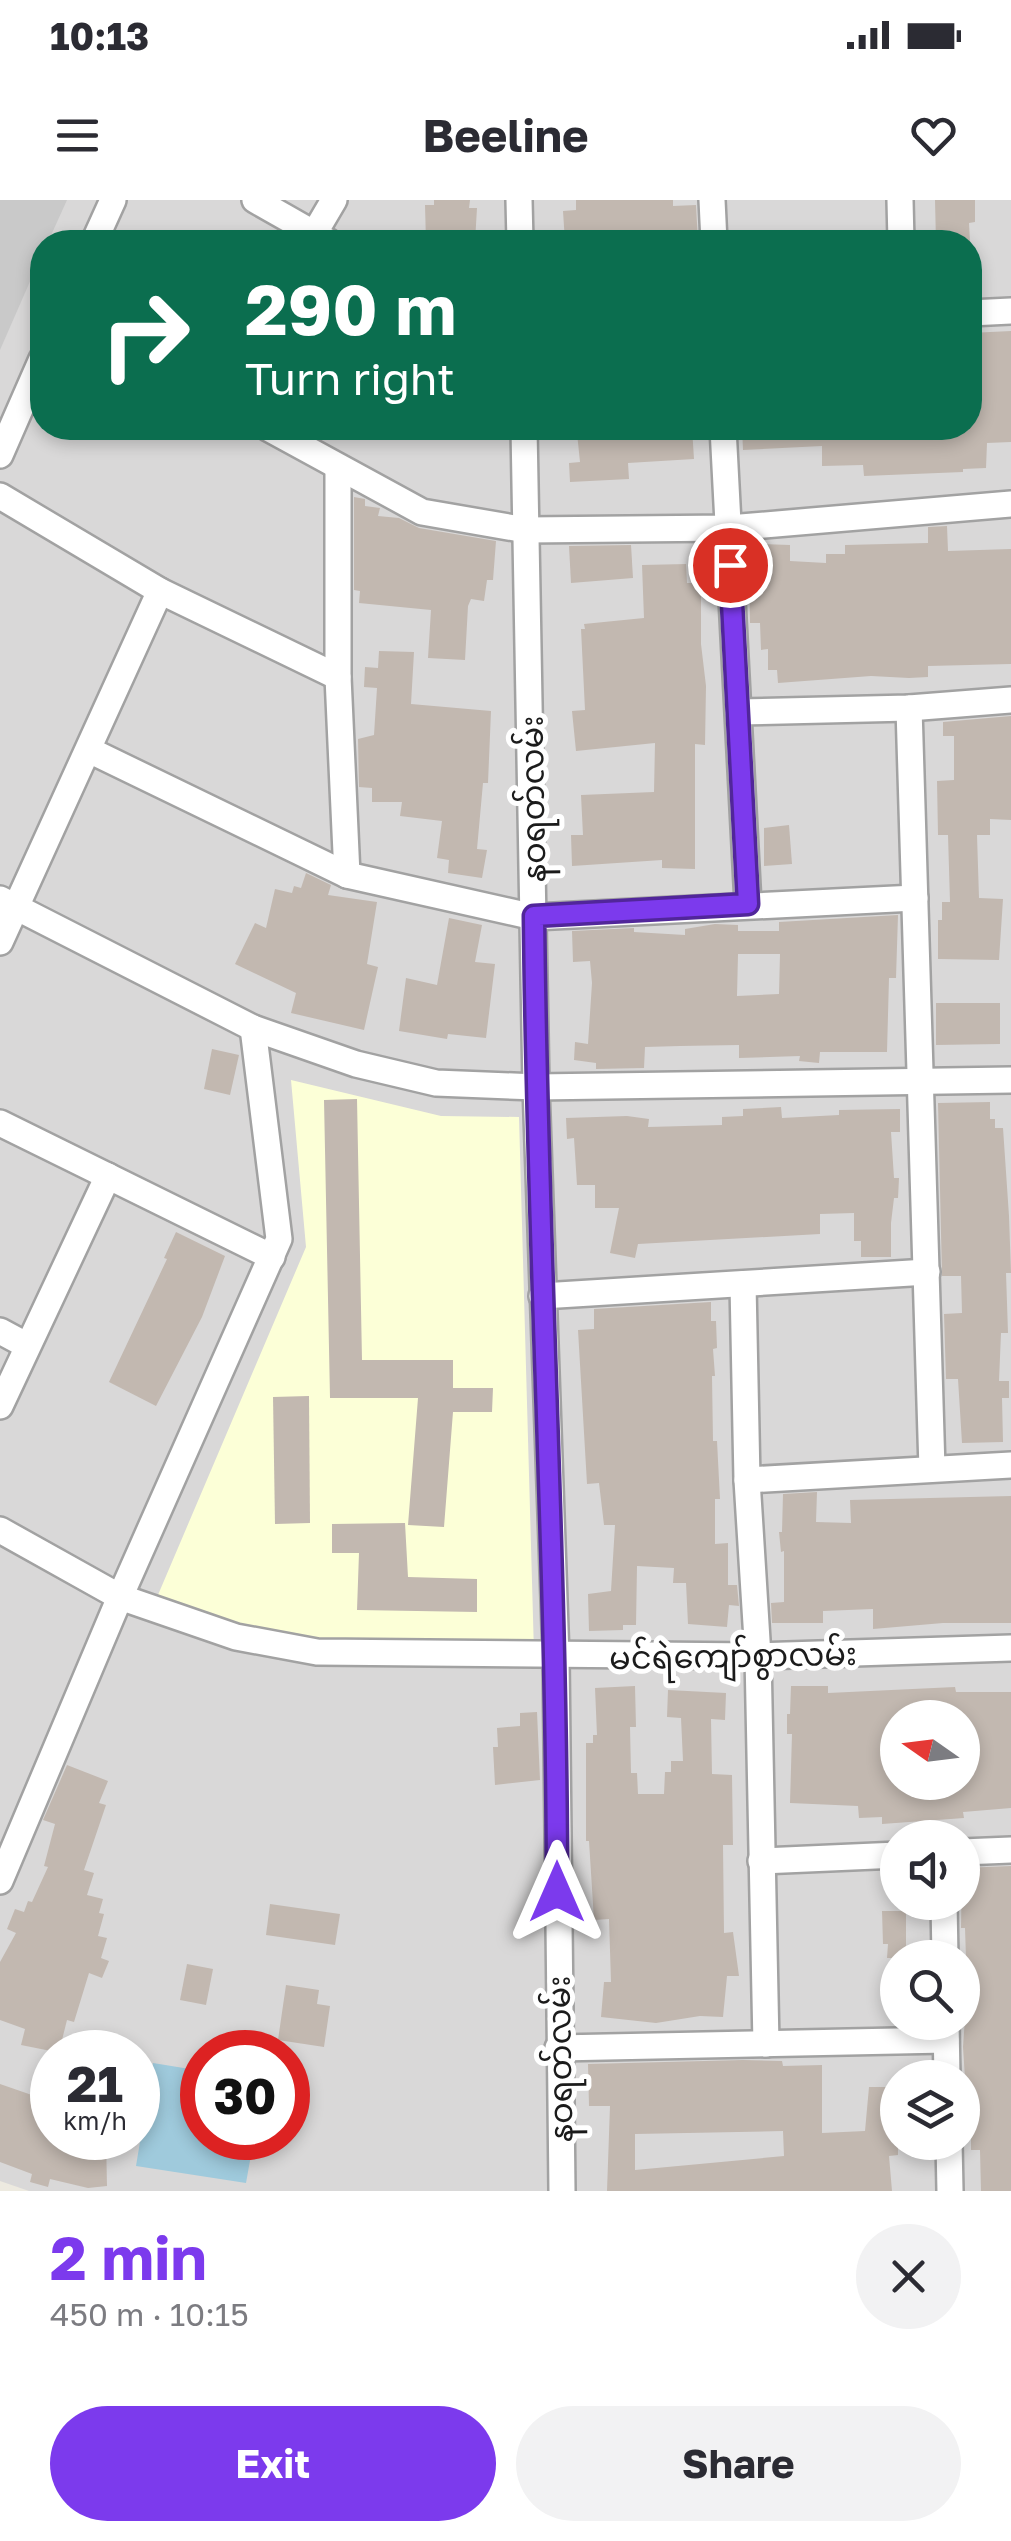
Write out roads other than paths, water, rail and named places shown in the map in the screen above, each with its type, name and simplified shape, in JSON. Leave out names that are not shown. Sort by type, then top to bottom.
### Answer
[{"type":"street","points":[[99,230],[113,200]]},
{"type":"street","points":[[255,200],[308,230]]},
{"type":"street","points":[[325,230],[334,200]]},
{"type":"street","points":[[519,200],[520,230]]},
{"type":"street","points":[[712,200],[713,230]]},
{"type":"street","points":[[900,200],[901,230]]},
{"type":"street","points":[[982,313],[1011,312]]},
{"type":"street","points":[[0,454],[30,386]]},
{"type":"street","points":[[290,440],[422,512],[526,530],[728,528],[1011,504]]},
{"type":"street","name":"နဝရတ်လမ်း","points":[[524,440],[536,1087],[556,1657],[562,2191]]},
{"type":"street","points":[[724,440],[748,904]]},
{"type":"street","points":[[338,467],[338,677],[347,875]]},
{"type":"street","points":[[0,496],[160,591],[338,677]]},
{"type":"street","points":[[0,942],[7,903],[90,750],[160,591]]},
{"type":"street","points":[[738,712],[909,708],[1011,700]]},
{"type":"street","points":[[909,708],[932,1470]]},
{"type":"street","points":[[90,750],[347,875],[534,916],[914,898]]},
{"type":"street","points":[[7,903],[253,1028],[356,1064],[436,1083],[536,1087],[1011,1080]]},
{"type":"street","points":[[0,1881],[120,1597],[279,1239],[253,1028]]},
{"type":"street","points":[[0,1122],[272,1258]]},
{"type":"street","points":[[0,1406],[108,1176]]},
{"type":"street","points":[[542,1296],[927,1272]]},
{"type":"street","points":[[743,1284],[747,1480],[758,1656],[766,2044]]},
{"type":"street","points":[[0,1331],[26,1345]]},
{"type":"street","points":[[747,1480],[1011,1465]]},
{"type":"street","name":"မင်ရဲကျော်စွာလမ်း","points":[[0,1530],[120,1597],[236,1637],[316,1652],[758,1656],[1011,1648]]},
{"type":"street","points":[[980,1851],[1011,1850]]},
{"type":"street","points":[[760,1861],[880,1855]]},
{"type":"street","points":[[558,2048],[766,2044],[880,2036]]},
{"type":"street","points":[[949,2160],[950,2191]]},
{"type":"water","points":[[160,2064],[180,2067],[180,2160],[250,2160],[246,2183],[136,2166],[137,2160],[160,2160]]}]
